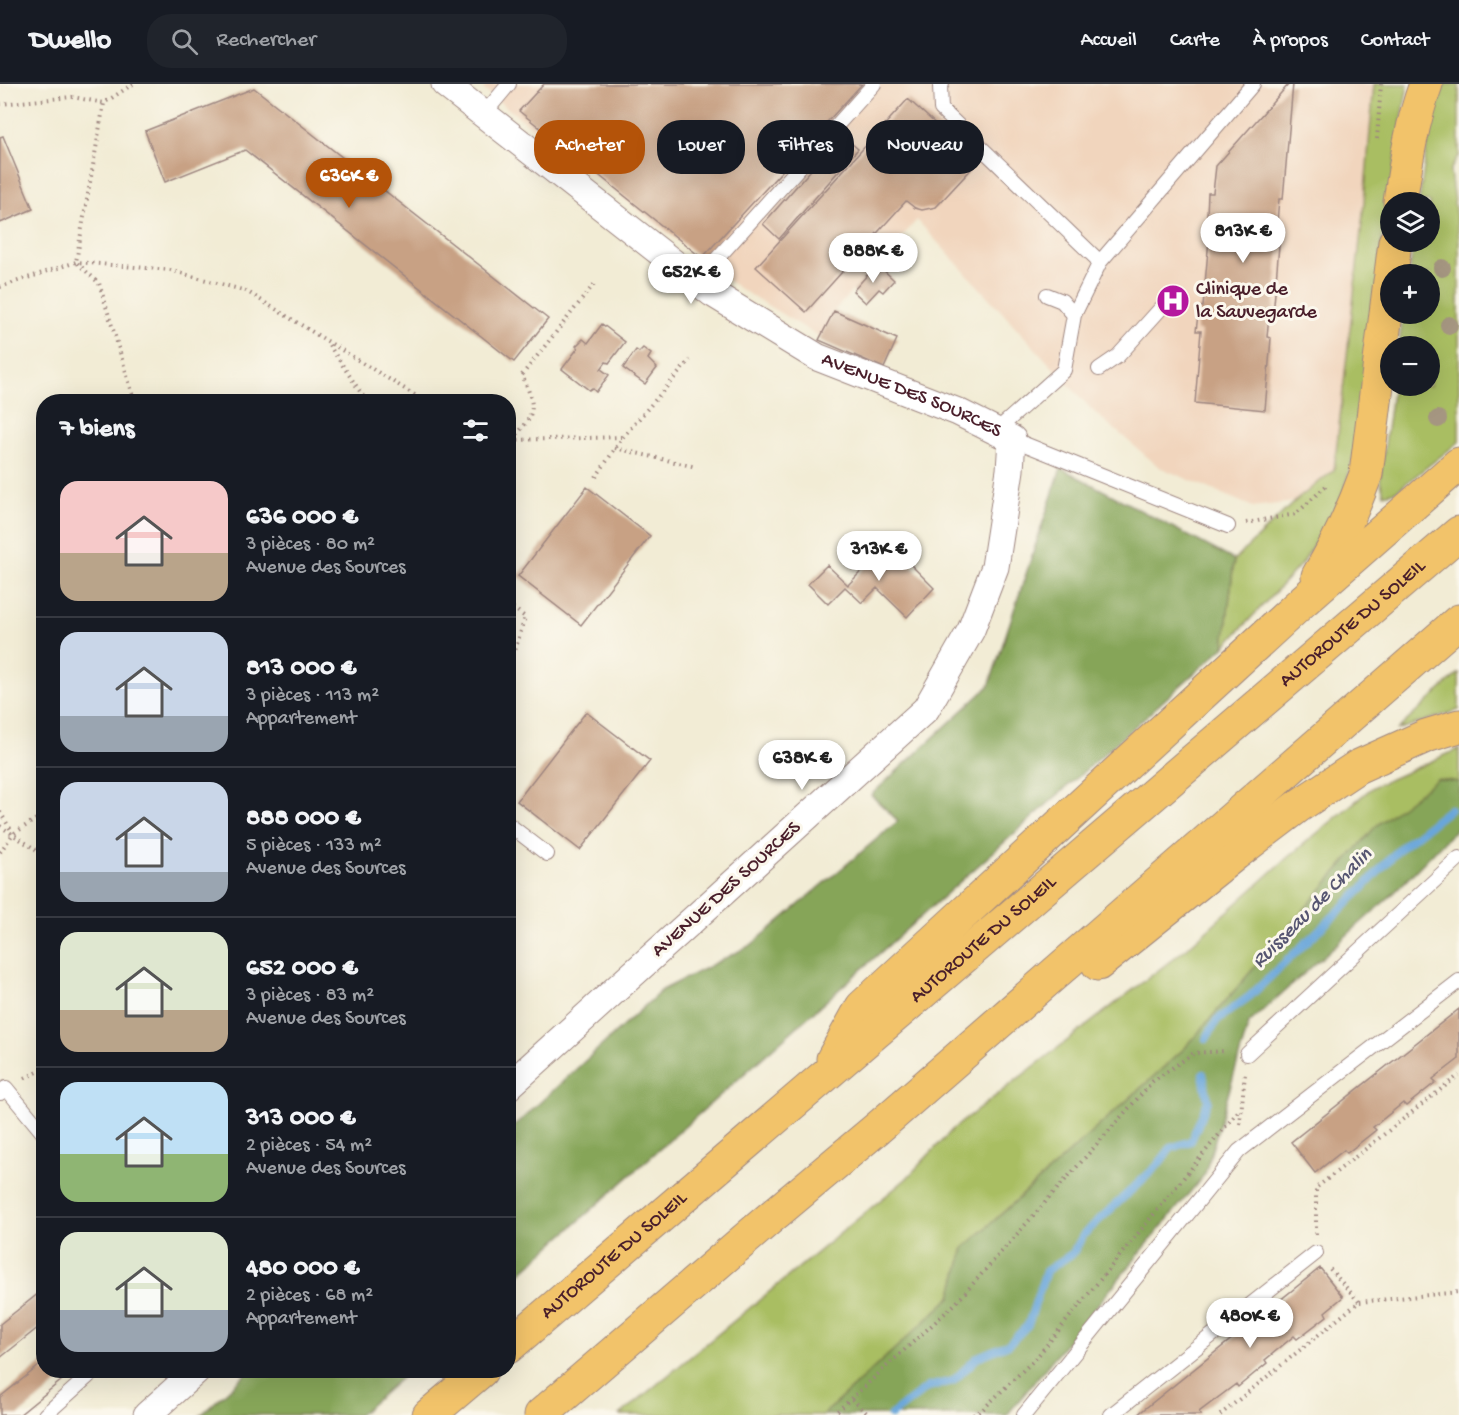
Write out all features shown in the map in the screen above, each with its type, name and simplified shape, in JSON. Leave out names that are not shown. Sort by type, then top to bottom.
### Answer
[{"type":"highway","points":[[1401,192],[1406,155],[1426,84]]},
{"type":"highway","points":[[1303,600],[1337,543],[1356,503],[1366,474],[1385,324]]},
{"type":"highway","points":[[822,1079],[862,1007],[1303,600],[1459,464]]},
{"type":"highway","name":"AUTOROUTE DU SOLEIL","points":[[516,1340],[1459,533]]},
{"type":"highway","points":[[541,1415],[880,1126],[1459,621]]},
{"type":"highway","points":[[880,1126],[987,1056],[1207,876],[1297,807],[1357,768],[1426,736],[1459,726]]},
{"type":"highway","points":[[429,1415],[473,1378]]},
{"type":"street","name":"AVENUE DES SOURCES","points":[[446,84],[712,293],[817,357],[924,398],[1004,435],[1010,470],[994,567],[970,630],[926,709],[516,1080]]},
{"type":"street","points":[[147,1415],[188,1378]]},
{"type":"lane","points":[[484,114],[509,84]]},
{"type":"lane","points":[[697,281],[874,84]]},
{"type":"lane","points":[[942,84],[940,86],[941,109],[1100,262]]},
{"type":"lane","points":[[1228,526],[1004,435],[1064,370],[1074,315],[1100,262],[1253,84]]},
{"type":"lane","points":[[1047,295],[1062,301],[1074,315]]},
{"type":"lane","points":[[1099,369],[1118,356],[1172,296]]},
{"type":"lane","points":[[516,830],[547,854]]},
{"type":"lane","points":[[1247,1054],[1459,858]]},
{"type":"lane","points":[[1024,1415],[1239,1151],[1459,981]]},
{"type":"lane","points":[[0,1093],[6,1088],[36,1124]]},
{"type":"lane","points":[[1111,1415],[1316,1253]]},
{"type":"lane","points":[[45,1415],[86,1378]]},
{"type":"path","points":[[76,262],[104,104],[133,84]]},
{"type":"path","points":[[1377,140],[1381,84]]},
{"type":"path","points":[[0,104],[72,97],[104,104]]},
{"type":"path","points":[[76,262],[99,283],[133,394]]},
{"type":"path","points":[[0,287],[76,262],[170,270],[246,291],[413,394]]},
{"type":"path","points":[[516,433],[528,422],[533,400],[522,375],[595,284]]},
{"type":"path","points":[[327,342],[362,394]]},
{"type":"path","points":[[596,477],[623,437],[690,360]]},
{"type":"path","points":[[516,440],[623,437]]},
{"type":"path","points":[[615,448],[696,467]]},
{"type":"path","points":[[1228,526],[1296,514],[1334,478]]},
{"type":"path","points":[[516,610],[525,617],[516,648]]},
{"type":"path","points":[[0,812],[13,834]]},
{"type":"path","points":[[0,852],[13,834],[36,819]]},
{"type":"path","points":[[0,826],[36,850]]},
{"type":"path","points":[[833,1415],[955,1304],[1153,1081],[1194,1053],[1227,1051],[1247,1054],[1239,1151]]},
{"type":"path","points":[[1359,1302],[1316,1253],[1316,1188],[1459,1075]]},
{"type":"path","points":[[973,1415],[981,1411],[1036,1358],[1241,1108]]},
{"type":"path","points":[[1220,1415],[1359,1302],[1459,1292]]},
{"type":"path","points":[[852,1399],[869,1415]]},
{"type":"shaded area","name":"Clinique de la Sauvegarde","points":[[488,84],[1374,84],[1347,394],[1334,470],[1294,502],[1253,507],[1159,467],[1092,410],[917,220],[834,311],[820,337],[737,287],[592,174],[645,174],[645,120],[534,120],[534,129],[483,89]]},
{"type":"green space","points":[[1374,84],[1408,84],[1390,192],[1380,192],[1381,252],[1366,409],[1343,495],[1304,561],[1224,647],[1234,560],[1294,502],[1334,470],[1363,214]]},
{"type":"green space","points":[[1445,84],[1459,84],[1459,155],[1450,171],[1459,239],[1459,442],[1396,491],[1384,494],[1380,480],[1392,396],[1440,396],[1440,336],[1400,336],[1402,324],[1440,324],[1440,264],[1411,264],[1412,252],[1440,252],[1440,192],[1420,192],[1433,104]]},
{"type":"green space","points":[[1061,468],[1234,560],[1224,647],[516,1277],[516,1125],[662,990],[751,945],[898,821],[871,795],[989,686]]},
{"type":"green space","points":[[1459,673],[1459,710],[1397,730]]},
{"type":"green space","points":[[1459,749],[1459,782],[1437,779],[1185,1048],[964,1248],[952,1297],[823,1415],[620,1415],[906,1179],[953,1129],[1187,948],[1287,858],[1373,787]]},
{"type":"green space","points":[[1437,779],[1459,782],[1459,826],[1395,892],[1249,1023],[1205,1174],[1007,1415],[823,1415],[951,1297],[964,1248],[1185,1048],[1376,826]]},
{"type":"green space","points":[[241,1378],[401,1378],[359,1415],[201,1415]]},
{"type":"building","points":[[544,84],[862,84],[829,120],[757,120],[757,174],[779,174],[702,258],[597,174],[645,174],[645,120],[534,120],[534,123],[519,111]]},
{"type":"building","points":[[1289,84],[1293,84],[1283,199],[1279,199],[1277,222],[1281,222],[1273,316],[1269,315],[1267,337],[1271,338],[1265,410],[1195,403],[1201,331],[1196,331],[1199,307],[1203,307],[1211,216],[1207,216],[1208,193],[1213,193],[1216,166]]},
{"type":"building","points":[[254,88],[548,319],[514,362],[245,150],[165,182],[145,131]]},
{"type":"building","points":[[908,99],[931,120],[889,120]]},
{"type":"building","points":[[3,136],[33,209],[0,223],[0,137]]},
{"type":"building","points":[[866,145],[866,174],[967,174],[936,207],[922,210],[906,201],[806,312],[756,267],[840,174],[854,174],[854,159]]},
{"type":"building","points":[[807,174],[836,174],[779,239],[763,224]]},
{"type":"building","points":[[877,264],[894,280],[883,292],[879,289],[866,303],[853,291]]},
{"type":"building","points":[[834,311],[897,339],[884,368],[819,340]]},
{"type":"building","points":[[602,324],[625,342],[609,363],[606,362],[601,369],[609,375],[596,392],[592,388],[589,390],[562,369],[578,348],[576,346],[583,339],[588,343]]},
{"type":"building","points":[[643,348],[651,354],[648,359],[657,368],[645,384],[623,368],[636,350],[639,352]]},
{"type":"building","points":[[587,487],[650,536],[581,625],[518,576]]},
{"type":"building","points":[[889,543],[934,588],[907,617],[877,588],[862,603],[845,587],[828,604],[808,584],[827,565],[848,585]]},
{"type":"building","points":[[586,712],[650,761],[580,850],[517,801]]},
{"type":"building","points":[[1459,1009],[1459,1059],[1433,1079],[1436,1082],[1406,1106],[1403,1103],[1373,1127],[1376,1130],[1347,1153],[1344,1150],[1315,1173],[1291,1142]]},
{"type":"building","points":[[1320,1268],[1343,1297],[1325,1312],[1327,1316],[1297,1339],[1294,1336],[1238,1387],[1236,1384],[1199,1412],[1201,1415],[1137,1415]]},
{"type":"building","points":[[36,1295],[36,1329],[0,1358],[0,1324]]},
{"type":"building","points":[[36,1368],[36,1378],[64,1378],[19,1415],[0,1415],[0,1397]]},
{"type":"waterway","name":"Ruisseau de Chalin","points":[[1206,1039],[1217,1020],[1250,996],[1363,888],[1400,848],[1450,809]]},
{"type":"waterway","name":"Ruisseau de Chalin","points":[[891,1415],[928,1387],[953,1381],[978,1357],[1009,1344],[1028,1325],[1046,1271],[1073,1253],[1084,1234],[1156,1167],[1171,1148],[1191,1141],[1208,1101],[1203,1074]]},
{"type":"place","name":"Clinique de la Sauvegarde","points":[[1173,301]]}]
